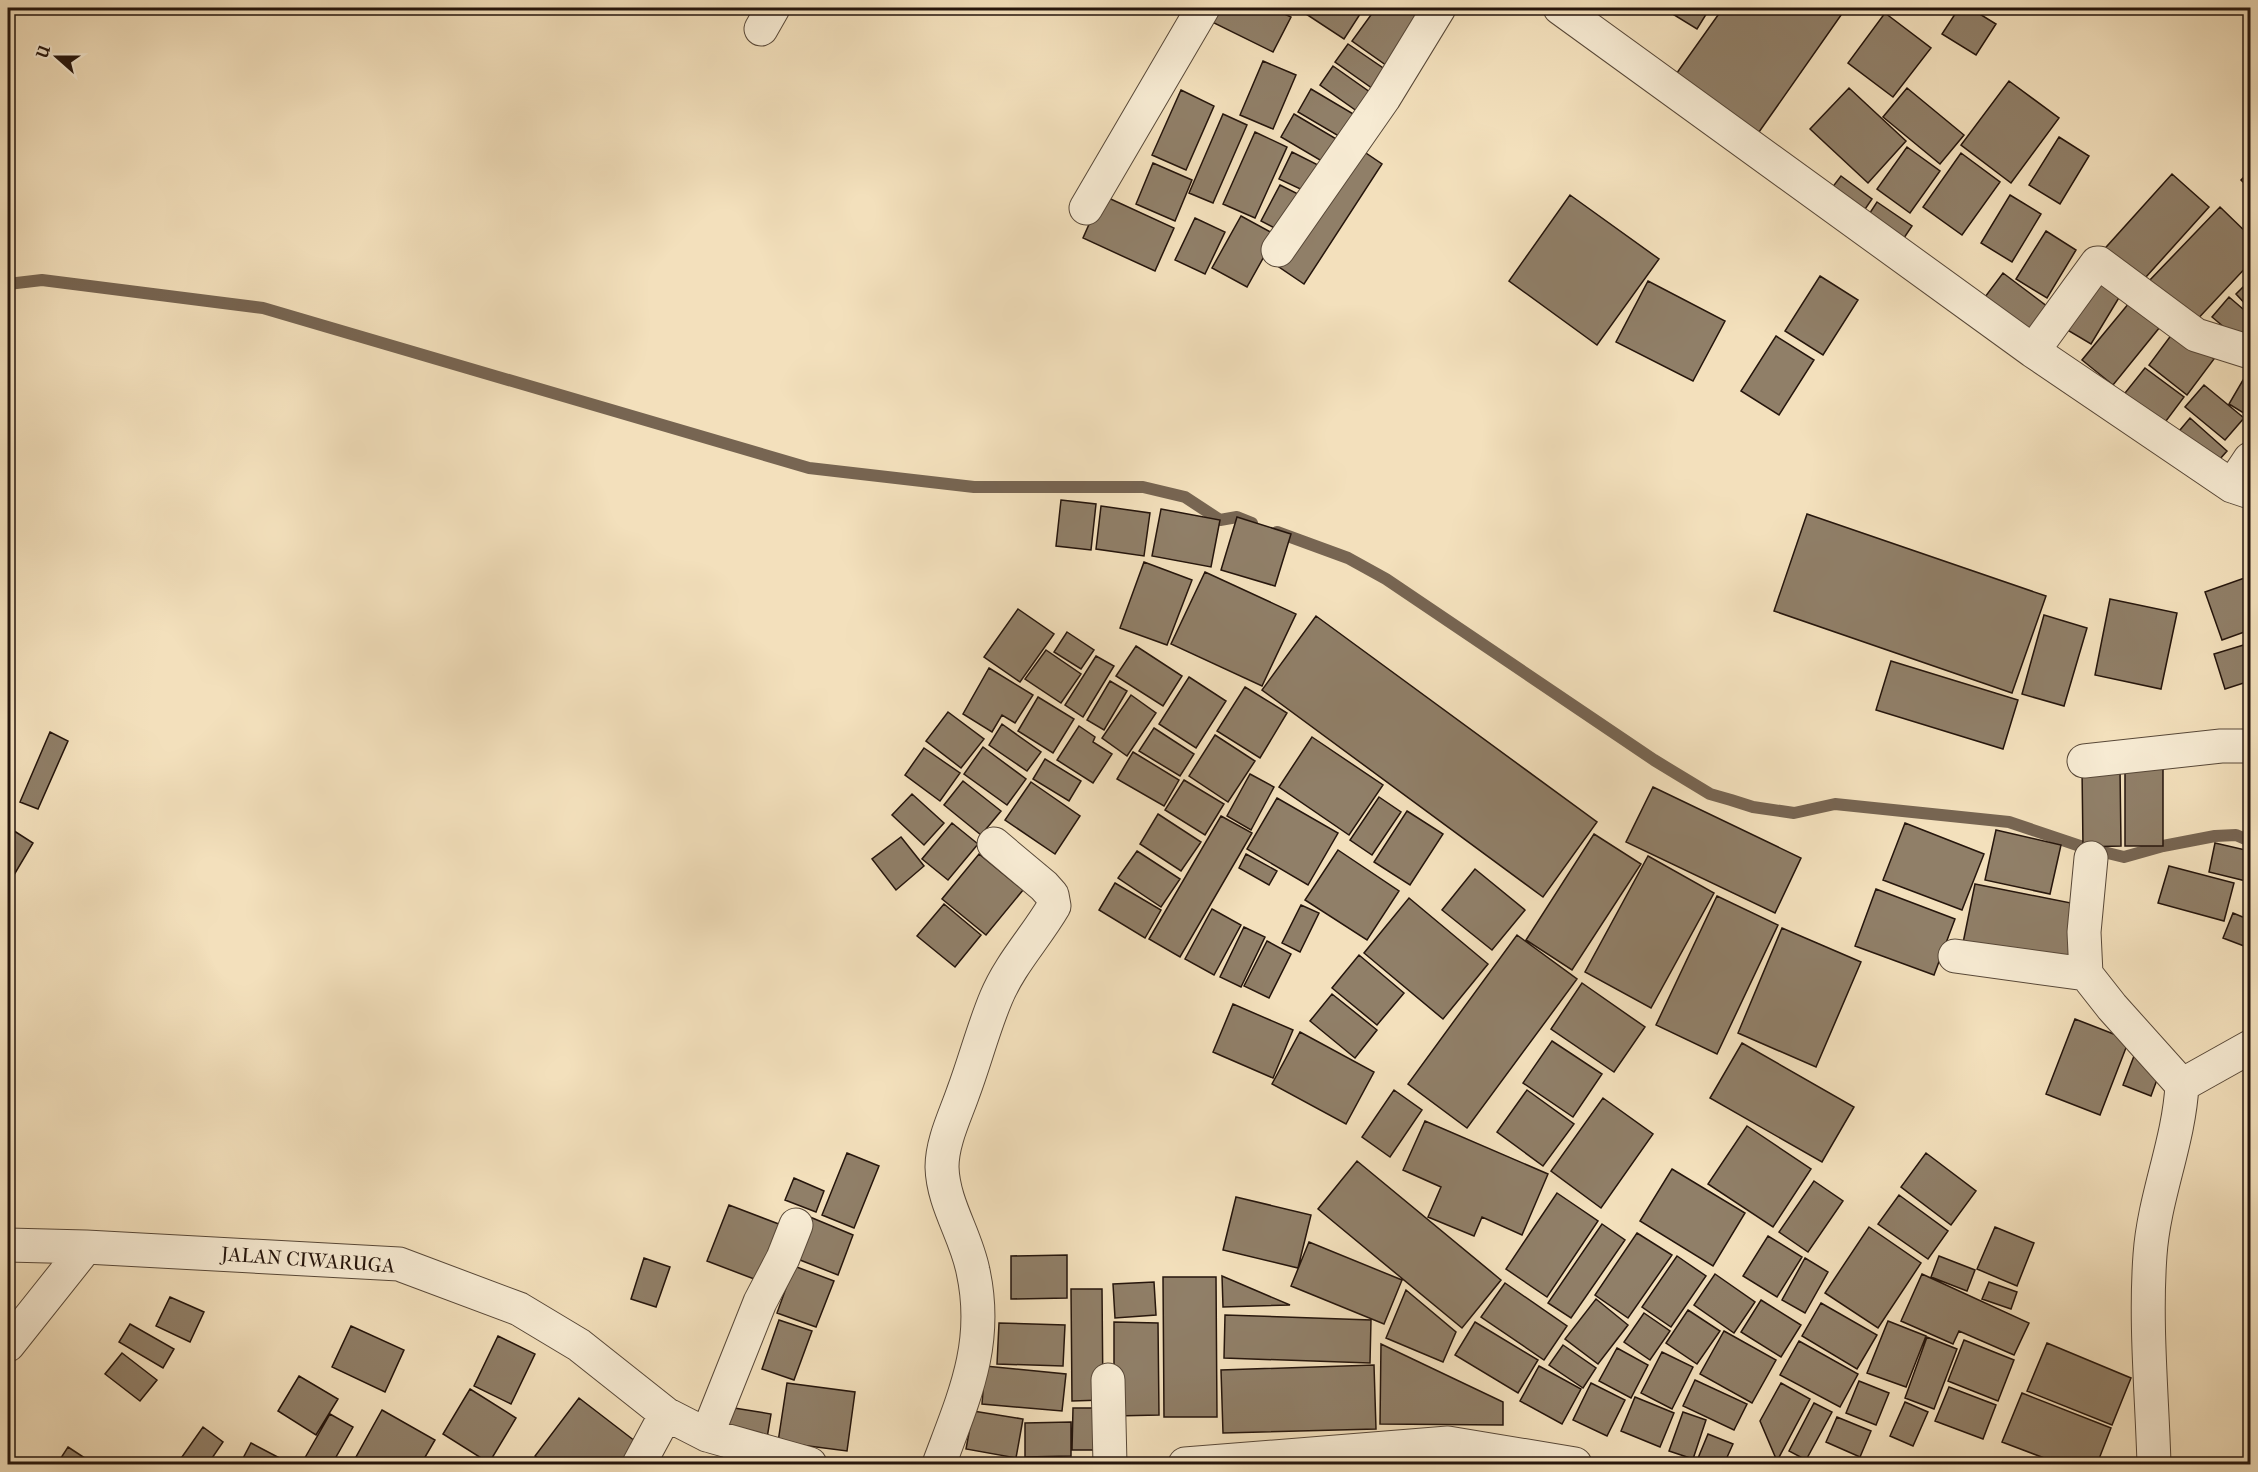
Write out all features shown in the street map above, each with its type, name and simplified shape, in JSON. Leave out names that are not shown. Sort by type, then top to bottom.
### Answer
[{"type":"street","points":[[1086,208],[1203,8]]},
{"type":"street","points":[[1278,250],[1384,98],[1440,8]]},
{"type":"street","points":[[1560,8],[2033,351],[2241,489],[2250,459]]},
{"type":"street","points":[[2033,351],[2099,263],[2196,335],[2250,352]]},
{"type":"street","points":[[2084,761],[2221,746],[2250,746]]},
{"type":"street","points":[[939,1464],[970,1382],[977,1348],[978,1310],[973,1270],[962,1233],[945,1193],[942,1165],[947,1136],[996,997],[1016,961],[1054,906],[1052,896],[1044,886],[994,844]]},
{"type":"street","points":[[2091,858],[2084,932],[2086,974],[2182,1085],[2181,1110],[2156,1210],[2150,1254],[2149,1299],[2154,1464]]},
{"type":"street","points":[[1955,956],[2086,974]]},
{"type":"street","points":[[2182,1085],[2250,1047]]},
{"type":"street","points":[[707,1436],[760,1302],[783,1258],[796,1225]]},
{"type":"street","name":"JALAN CIWARUGA","points":[[8,1245],[399,1264],[519,1309],[579,1345],[666,1414],[707,1436],[810,1464]]},
{"type":"street","points":[[8,1345],[86,1247]]},
{"type":"street","points":[[1108,1380],[1110,1464]]},
{"type":"street","points":[[639,1464],[666,1414]]},
{"type":"street","points":[[1185,1464],[1445,1454],[1575,1464]]},
{"type":"building","points":[[1214,8],[1272,8],[1291,17],[1273,52],[1208,20]]},
{"type":"building","points":[[1310,8],[1364,8],[1344,39],[1306,14]]},
{"type":"building","points":[[1376,8],[1432,8],[1390,68],[1352,41]]},
{"type":"building","points":[[1667,8],[1710,8],[1697,29],[1666,10]]},
{"type":"building","points":[[1723,8],[1846,8],[1752,142],[1669,84]]},
{"type":"building","points":[[1959,8],[1970,8],[1996,24],[1976,55],[1942,34]]},
{"type":"building","points":[[1885,13],[1931,48],[1893,97],[1848,63]]},
{"type":"building","points":[[1348,44],[1389,72],[1376,91],[1335,62]]},
{"type":"building","points":[[1263,61],[1296,75],[1273,129],[1240,115]]},
{"type":"building","points":[[1333,66],[1374,95],[1361,114],[1320,85]]},
{"type":"building","points":[[2009,81],[2059,118],[2011,183],[1961,145]]},
{"type":"building","points":[[1849,88],[1906,141],[1868,183],[1810,129]]},
{"type":"building","points":[[1907,88],[1964,135],[1940,164],[1883,117]]},
{"type":"building","points":[[1311,89],[1355,115],[1342,138],[1298,112]]},
{"type":"building","points":[[1181,90],[1214,106],[1186,170],[1152,155]]},
{"type":"building","points":[[1223,114],[1247,125],[1213,203],[1189,193]]},
{"type":"building","points":[[1294,114],[1338,140],[1325,163],[1281,137]]},
{"type":"building","points":[[1255,132],[1287,147],[1255,218],[1223,204]]},
{"type":"building","points":[[2059,137],[2089,156],[2060,204],[2029,185]]},
{"type":"building","points":[[1357,147],[1382,164],[1304,284],[1279,267]]},
{"type":"building","points":[[1907,147],[1940,171],[1910,213],[1877,189]]},
{"type":"building","points":[[1292,152],[1324,168],[1311,194],[1279,179]]},
{"type":"building","points":[[1961,153],[2000,182],[1962,235],[1923,207]]},
{"type":"building","points":[[1153,163],[1192,180],[1175,221],[1136,204]]},
{"type":"building","points":[[2250,171],[2250,189],[2241,180]]},
{"type":"building","points":[[2172,174],[2209,207],[2137,287],[2099,255]]},
{"type":"building","points":[[1841,176],[1872,199],[1857,221],[1825,197]]},
{"type":"building","points":[[1280,185],[1304,197],[1286,234],[1261,221]]},
{"type":"building","points":[[1102,195],[1174,228],[1155,271],[1083,238]]},
{"type":"building","points":[[1570,195],[1659,259],[1597,345],[1509,281]]},
{"type":"building","points":[[2010,195],[2041,214],[2012,262],[1981,243]]},
{"type":"building","points":[[1877,202],[1912,226],[1896,250],[1862,225]]},
{"type":"building","points":[[2220,207],[2250,236],[2250,263],[2193,324],[2148,282]]},
{"type":"building","points":[[1241,216],[1276,235],[1247,287],[1212,268]]},
{"type":"building","points":[[1195,218],[1225,232],[1205,274],[1175,260]]},
{"type":"building","points":[[2046,231],[2076,250],[2047,298],[2016,279]]},
{"type":"building","points":[[2003,273],[2052,310],[2030,342],[1979,305]]},
{"type":"building","points":[[1820,276],[1858,300],[1823,355],[1785,331]]},
{"type":"building","points":[[2089,277],[2120,296],[2091,344],[2059,325]]},
{"type":"building","points":[[2250,280],[2250,309],[2236,294]]},
{"type":"building","points":[[1648,281],[1725,321],[1693,381],[1616,342]]},
{"type":"building","points":[[2134,297],[2164,322],[2113,385],[2082,360]]},
{"type":"building","points":[[2229,297],[2250,315],[2250,349],[2212,317]]},
{"type":"building","points":[[2175,330],[2214,359],[2187,395],[2149,365]]},
{"type":"building","points":[[1776,336],[1814,360],[1779,415],[1741,391]]},
{"type":"building","points":[[2145,368],[2184,397],[2157,433],[2117,403]]},
{"type":"building","points":[[2250,368],[2250,417],[2229,404]]},
{"type":"building","points":[[2204,385],[2244,418],[2225,440],[2185,407]]},
{"type":"building","points":[[2190,418],[2227,451],[2212,468],[2175,436]]},
{"type":"building","points":[[1061,500],[1096,504],[1091,550],[1056,546]]},
{"type":"building","points":[[1101,506],[1150,513],[1144,556],[1096,549]]},
{"type":"building","points":[[1161,509],[1220,520],[1211,567],[1152,556]]},
{"type":"building","points":[[1807,514],[2046,596],[2012,693],[1774,611]]},
{"type":"building","points":[[1237,517],[1291,534],[1275,586],[1221,570]]},
{"type":"building","points":[[1144,562],[1192,580],[1167,645],[1120,628]]},
{"type":"building","points":[[1205,572],[1296,614],[1262,686],[1171,644]]},
{"type":"building","points":[[2250,576],[2250,630],[2222,640],[2205,592]]},
{"type":"building","points":[[2110,599],[2177,613],[2161,689],[2095,675]]},
{"type":"building","points":[[1018,609],[1054,634],[1020,682],[984,657]]},
{"type":"building","points":[[2044,615],[2087,628],[2064,706],[2022,694]]},
{"type":"building","points":[[1316,616],[1597,822],[1543,897],[1262,690]]},
{"type":"building","points":[[1067,632],[1094,650],[1081,669],[1054,652]]},
{"type":"building","points":[[2250,643],[2250,681],[2225,689],[2214,654]]},
{"type":"building","points":[[1136,646],[1182,676],[1163,706],[1116,676]]},
{"type":"building","points":[[1046,650],[1081,674],[1061,703],[1025,679]]},
{"type":"building","points":[[1096,656],[1114,666],[1083,717],[1065,705]]},
{"type":"building","points":[[1891,661],[2018,700],[2003,749],[1876,710]]},
{"type":"building","points":[[989,668],[1033,695],[1015,723],[1002,715],[992,732],[963,714]]},
{"type":"building","points":[[1189,677],[1226,701],[1196,748],[1159,724]]},
{"type":"building","points":[[1110,681],[1127,691],[1104,730],[1087,720]]},
{"type":"building","points":[[1245,687],[1287,713],[1260,758],[1217,731]]},
{"type":"building","points":[[1131,695],[1156,713],[1127,756],[1102,738]]},
{"type":"building","points":[[1038,697],[1074,719],[1053,753],[1018,731]]},
{"type":"building","points":[[948,712],[984,739],[961,768],[926,741]]},
{"type":"building","points":[[1002,724],[1041,752],[1027,771],[989,745]]},
{"type":"building","points":[[1079,726],[1095,737],[1093,742],[1112,754],[1093,783],[1057,760]]},
{"type":"building","points":[[1154,728],[1194,754],[1180,776],[1139,751]]},
{"type":"building","points":[[50,732],[68,741],[38,809],[20,802]]},
{"type":"building","points":[[1215,735],[1255,761],[1228,802],[1189,776]]},
{"type":"building","points":[[1312,737],[1383,785],[1349,835],[1279,787]]},
{"type":"building","points":[[983,747],[1026,779],[1007,805],[964,774]]},
{"type":"building","points":[[924,748],[960,773],[940,801],[905,775]]},
{"type":"building","points":[[1133,752],[1179,780],[1164,806],[1117,779]]},
{"type":"building","points":[[1045,759],[1081,781],[1069,801],[1033,779]]},
{"type":"building","points":[[2120,768],[2121,846],[2083,847],[2082,769]]},
{"type":"building","points":[[2125,768],[2163,768],[2163,846],[2125,846]]},
{"type":"building","points":[[1250,774],[1274,787],[1251,830],[1227,816]]},
{"type":"building","points":[[1184,780],[1224,804],[1205,835],[1165,810]]},
{"type":"building","points":[[963,781],[1001,811],[981,835],[944,805]]},
{"type":"building","points":[[1031,782],[1080,816],[1055,854],[1005,820]]},
{"type":"building","points":[[1653,787],[1801,858],[1775,913],[1626,842]]},
{"type":"building","points":[[912,794],[944,823],[924,845],[892,815]]},
{"type":"building","points":[[1379,797],[1401,812],[1372,855],[1350,840]]},
{"type":"building","points":[[1277,798],[1338,833],[1308,885],[1247,849]]},
{"type":"building","points":[[1407,811],[1443,834],[1410,885],[1374,862]]},
{"type":"building","points":[[1158,814],[1201,842],[1181,871],[1140,844]]},
{"type":"building","points":[[1221,816],[1252,833],[1180,957],[1149,939]]},
{"type":"building","points":[[952,823],[978,844],[948,880],[922,859]]},
{"type":"building","points":[[1905,823],[1984,854],[1962,910],[1883,880]]},
{"type":"building","points":[[8,827],[33,843],[8,885]]},
{"type":"building","points":[[1996,830],[2061,845],[2050,894],[1985,880]]},
{"type":"building","points":[[1594,834],[1641,864],[1572,970],[1526,940]]},
{"type":"building","points":[[901,837],[924,866],[896,890],[872,859]]},
{"type":"building","points":[[2215,843],[2250,851],[2250,882],[2209,872]]},
{"type":"building","points":[[1338,850],[1399,891],[1367,940],[1305,900]]},
{"type":"building","points":[[1137,851],[1180,879],[1161,907],[1118,878]]},
{"type":"building","points":[[979,854],[1023,890],[986,935],[942,899]]},
{"type":"building","points":[[1246,854],[1277,871],[1269,885],[1239,868]]},
{"type":"building","points":[[1648,856],[1714,893],[1651,1008],[1585,972]]},
{"type":"building","points":[[2169,866],[2234,883],[2224,921],[2158,903]]},
{"type":"building","points":[[1475,869],[1525,910],[1492,950],[1442,910]]},
{"type":"building","points":[[1115,883],[1161,910],[1145,938],[1099,910]]},
{"type":"building","points":[[1975,884],[2081,905],[2070,964],[1963,943]]},
{"type":"building","points":[[1876,889],[1955,919],[1934,975],[1855,946]]},
{"type":"building","points":[[1717,896],[1778,925],[1717,1054],[1656,1025]]},
{"type":"building","points":[[1409,898],[1488,964],[1443,1019],[1364,953]]},
{"type":"building","points":[[944,904],[981,935],[955,967],[917,936]]},
{"type":"building","points":[[1301,905],[1319,913],[1300,952],[1282,943]]},
{"type":"building","points":[[1212,909],[1241,925],[1214,975],[1185,959]]},
{"type":"building","points":[[2233,913],[2250,920],[2250,930],[2244,946],[2223,938]]},
{"type":"building","points":[[1244,927],[1265,937],[1241,987],[1220,977]]},
{"type":"building","points":[[1782,928],[1861,962],[1816,1067],[1738,1033]]},
{"type":"building","points":[[1517,935],[1577,979],[1467,1128],[1408,1084]]},
{"type":"building","points":[[1267,941],[1291,954],[1269,998],[1244,986]]},
{"type":"building","points":[[1359,955],[1404,993],[1377,1025],[1332,988]]},
{"type":"building","points":[[1582,983],[1645,1027],[1614,1072],[1551,1029]]},
{"type":"building","points":[[1332,994],[1377,1030],[1355,1058],[1310,1021]]},
{"type":"building","points":[[1233,1004],[1293,1030],[1273,1078],[1213,1052]]},
{"type":"building","points":[[2075,1019],[2129,1040],[2100,1115],[2046,1094]]},
{"type":"building","points":[[1300,1032],[1374,1072],[1346,1124],[1272,1084]]},
{"type":"building","points":[[1552,1041],[1602,1074],[1573,1117],[1523,1083]]},
{"type":"building","points":[[1742,1043],[1854,1107],[1822,1162],[1710,1098]]},
{"type":"building","points":[[2134,1056],[2162,1066],[2151,1096],[2123,1085]]},
{"type":"building","points":[[1394,1090],[1422,1110],[1390,1157],[1362,1137]]},
{"type":"building","points":[[1527,1090],[1574,1124],[1543,1166],[1497,1132]]},
{"type":"building","points":[[1603,1098],[1653,1134],[1601,1208],[1551,1171]]},
{"type":"building","points":[[1425,1121],[1548,1174],[1522,1235],[1482,1217],[1474,1236],[1428,1217],[1441,1187],[1403,1170]]},
{"type":"building","points":[[1747,1126],[1811,1169],[1773,1227],[1708,1184]]},
{"type":"building","points":[[847,1153],[879,1166],[854,1228],[822,1215]]},
{"type":"building","points":[[1926,1153],[1976,1191],[1951,1225],[1901,1187]]},
{"type":"building","points":[[1357,1161],[1501,1280],[1462,1328],[1318,1209]]},
{"type":"building","points":[[1672,1169],[1745,1213],[1713,1266],[1640,1221]]},
{"type":"building","points":[[794,1178],[824,1191],[816,1212],[785,1200]]},
{"type":"building","points":[[1814,1181],[1843,1201],[1808,1252],[1779,1232]]},
{"type":"building","points":[[1557,1193],[1598,1221],[1547,1297],[1506,1269]]},
{"type":"building","points":[[1899,1195],[1948,1231],[1928,1259],[1878,1224]]},
{"type":"building","points":[[1236,1197],[1311,1215],[1298,1268],[1223,1250]]},
{"type":"building","points":[[729,1205],[784,1226],[762,1282],[707,1261]]},
{"type":"building","points":[[810,1217],[853,1235],[838,1275],[795,1258]]},
{"type":"building","points":[[1602,1224],[1625,1240],[1571,1318],[1548,1303]]},
{"type":"building","points":[[1869,1227],[1921,1263],[1878,1328],[1825,1293]]},
{"type":"building","points":[[1995,1227],[2034,1243],[2017,1286],[1977,1269]]},
{"type":"building","points":[[1637,1233],[1672,1255],[1628,1318],[1595,1295]]},
{"type":"building","points":[[1768,1236],[1802,1257],[1777,1297],[1743,1276]]},
{"type":"building","points":[[1309,1242],[1402,1280],[1384,1324],[1291,1286]]},
{"type":"building","points":[[1067,1255],[1067,1298],[1011,1299],[1011,1256]]},
{"type":"building","points":[[1677,1256],[1706,1276],[1671,1327],[1642,1307]]},
{"type":"building","points":[[1939,1256],[1975,1270],[1967,1291],[1931,1277]]},
{"type":"building","points":[[644,1258],[670,1267],[656,1307],[631,1299]]},
{"type":"building","points":[[1805,1258],[1828,1272],[1805,1313],[1782,1300]]},
{"type":"building","points":[[794,1266],[834,1281],[816,1327],[777,1313]]},
{"type":"building","points":[[1715,1274],[1755,1302],[1734,1333],[1694,1305]]},
{"type":"building","points":[[1922,1274],[2029,1323],[2014,1355],[1959,1331],[1953,1344],[1901,1321]]},
{"type":"building","points":[[1222,1276],[1290,1305],[1223,1307]]},
{"type":"building","points":[[1163,1277],[1216,1277],[1217,1417],[1164,1417]]},
{"type":"building","points":[[1154,1282],[1156,1315],[1115,1318],[1113,1284]]},
{"type":"building","points":[[1989,1282],[2017,1292],[2011,1309],[1982,1299]]},
{"type":"building","points":[[1505,1283],[1567,1326],[1544,1360],[1481,1317]]},
{"type":"building","points":[[1071,1289],[1102,1289],[1103,1400],[1072,1401]]},
{"type":"building","points":[[1406,1290],[1456,1332],[1443,1362],[1386,1338]]},
{"type":"building","points":[[170,1297],[204,1312],[190,1342],[156,1326]]},
{"type":"building","points":[[1596,1299],[1628,1325],[1598,1364],[1565,1339]]},
{"type":"building","points":[[1761,1300],[1801,1325],[1781,1357],[1741,1332]]},
{"type":"building","points":[[1821,1303],[1877,1335],[1857,1369],[1802,1336]]},
{"type":"building","points":[[1688,1310],[1720,1331],[1697,1364],[1666,1343]]},
{"type":"building","points":[[1644,1313],[1670,1331],[1650,1360],[1624,1342]]},
{"type":"building","points":[[1225,1315],[1371,1320],[1370,1363],[1224,1358]]},
{"type":"building","points":[[779,1320],[812,1331],[794,1380],[762,1369]]},
{"type":"building","points":[[1888,1321],[1926,1336],[1906,1387],[1867,1373]]},
{"type":"building","points":[[1114,1322],[1158,1323],[1159,1415],[1114,1416]]},
{"type":"building","points":[[1475,1322],[1538,1360],[1518,1393],[1455,1355]]},
{"type":"building","points":[[999,1323],[1065,1325],[1063,1366],[997,1364]]},
{"type":"building","points":[[130,1324],[174,1349],[163,1368],[119,1342]]},
{"type":"building","points":[[351,1326],[404,1350],[385,1392],[332,1367]]},
{"type":"building","points":[[1724,1331],[1776,1360],[1752,1403],[1700,1374]]},
{"type":"building","points":[[498,1336],[535,1354],[511,1404],[474,1386]]},
{"type":"building","points":[[1927,1337],[1957,1349],[1934,1409],[1905,1398]]},
{"type":"building","points":[[1964,1340],[2014,1360],[1998,1401],[1948,1381]]},
{"type":"building","points":[[1799,1341],[1858,1374],[1840,1407],[1780,1375]]},
{"type":"building","points":[[2047,1343],[2131,1378],[2112,1425],[2027,1391]]},
{"type":"building","points":[[1381,1344],[1503,1402],[1503,1425],[1380,1424]]},
{"type":"building","points":[[1563,1345],[1596,1368],[1583,1388],[1549,1365]]},
{"type":"building","points":[[1617,1348],[1648,1365],[1631,1398],[1599,1381]]},
{"type":"building","points":[[1662,1352],[1693,1367],[1672,1409],[1641,1393]]},
{"type":"building","points":[[122,1353],[157,1380],[140,1401],[105,1374]]},
{"type":"building","points":[[1374,1365],[1376,1429],[1223,1433],[1221,1370]]},
{"type":"building","points":[[985,1366],[1066,1374],[1062,1411],[982,1404]]},
{"type":"building","points":[[1539,1366],[1581,1389],[1562,1424],[1520,1401]]},
{"type":"building","points":[[299,1376],[338,1399],[316,1435],[278,1411]]},
{"type":"building","points":[[1695,1380],[1747,1404],[1734,1430],[1683,1406]]},
{"type":"building","points":[[1859,1381],[1889,1393],[1876,1425],[1846,1413]]},
{"type":"building","points":[[787,1383],[855,1392],[847,1451],[778,1442]]},
{"type":"building","points":[[1591,1383],[1625,1400],[1607,1436],[1573,1420]]},
{"type":"building","points":[[1781,1383],[1810,1399],[1777,1461],[1760,1421]]},
{"type":"building","points":[[1949,1387],[1996,1405],[1983,1439],[1935,1421]]},
{"type":"building","points":[[470,1389],[516,1418],[489,1463],[443,1434]]},
{"type":"building","points":[[2022,1393],[2111,1428],[2097,1464],[2060,1464],[2002,1442]]},
{"type":"building","points":[[1635,1397],[1674,1413],[1660,1447],[1621,1431]]},
{"type":"building","points":[[579,1398],[644,1448],[631,1464],[547,1464],[535,1456]]},
{"type":"building","points":[[1905,1402],[1928,1412],[1913,1446],[1890,1436]]},
{"type":"building","points":[[1814,1403],[1832,1412],[1806,1460],[1789,1451]]},
{"type":"building","points":[[728,1407],[771,1414],[767,1438],[724,1430]]},
{"type":"building","points":[[1073,1408],[1100,1408],[1100,1450],[1072,1450]]},
{"type":"building","points":[[382,1410],[435,1440],[421,1464],[369,1464],[356,1457]]},
{"type":"building","points":[[973,1411],[1023,1419],[1016,1458],[966,1449]]},
{"type":"building","points":[[1683,1412],[1706,1420],[1693,1459],[1669,1451]]},
{"type":"building","points":[[330,1414],[353,1427],[332,1464],[302,1463]]},
{"type":"building","points":[[1837,1417],[1871,1431],[1860,1457],[1826,1442]]},
{"type":"building","points":[[1071,1422],[1071,1456],[1025,1457],[1025,1423]]},
{"type":"building","points":[[203,1427],[223,1442],[208,1464],[177,1464]]},
{"type":"building","points":[[1708,1434],[1733,1444],[1724,1464],[1696,1463]]},
{"type":"building","points":[[251,1443],[291,1464],[240,1464]]},
{"type":"building","points":[[68,1447],[94,1464],[57,1464]]},
{"type":"building","points":[[462,1458],[471,1464],[457,1464]]},
{"type":"waterway","points":[[8,284],[42,280],[263,308],[809,468],[974,487],[1143,487],[1185,497],[1220,520],[1237,517],[1252,523]]},
{"type":"waterway","points":[[1277,532],[1348,558],[1386,579],[1654,760],[1710,794],[1753,807],[1794,813],[1835,804],[2009,822],[2083,847],[2124,857],[2163,846],[2215,836],[2236,835],[2250,841]]}]
